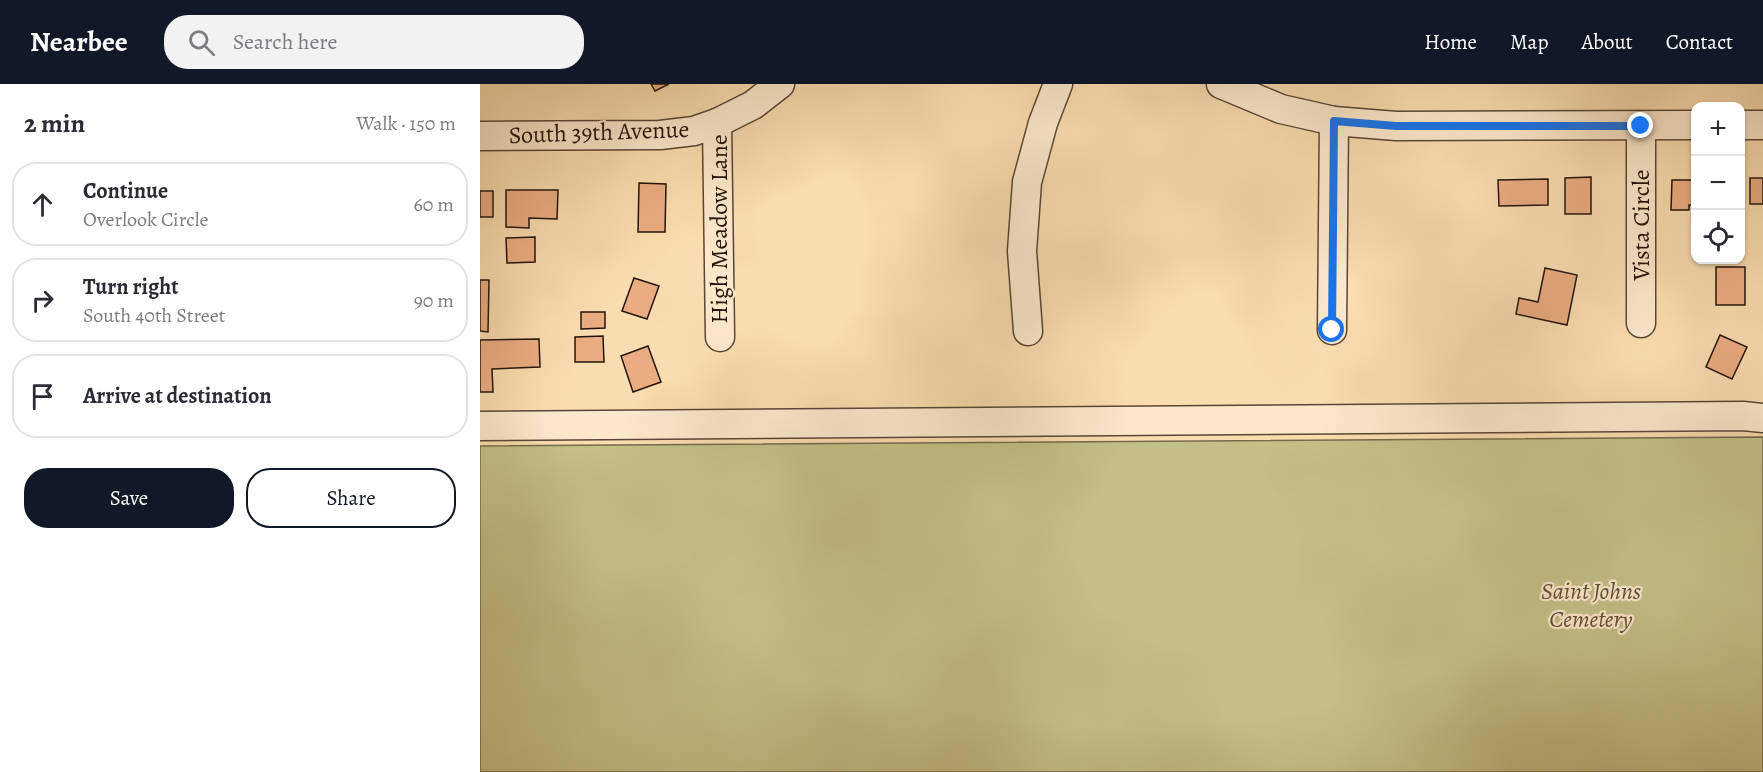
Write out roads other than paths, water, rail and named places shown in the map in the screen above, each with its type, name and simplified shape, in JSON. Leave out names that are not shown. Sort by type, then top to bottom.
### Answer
[{"type":"street","name":"High Meadow Lane","points":[[720,337],[717,123],[753,105],[780,84]]},
{"type":"street","points":[[1028,331],[1022,251],[1027,182],[1043,123],[1058,84]]},
{"type":"street","points":[[1221,84],[1281,109],[1334,121],[1396,126],[1691,125]]},
{"type":"street","points":[[1332,330],[1334,121]]},
{"type":"street","name":"South 39th Avenue","points":[[480,136],[660,135],[694,131],[717,123]]},
{"type":"street","points":[[1745,125],[1763,125]]},
{"type":"street","name":"Vista Circle","points":[[1641,126],[1641,323]]},
{"type":"street","points":[[480,426],[1731,416],[1763,418]]},
{"type":"park label","name":"Saint Johns Cemetery","points":[[1591,605]]}]
